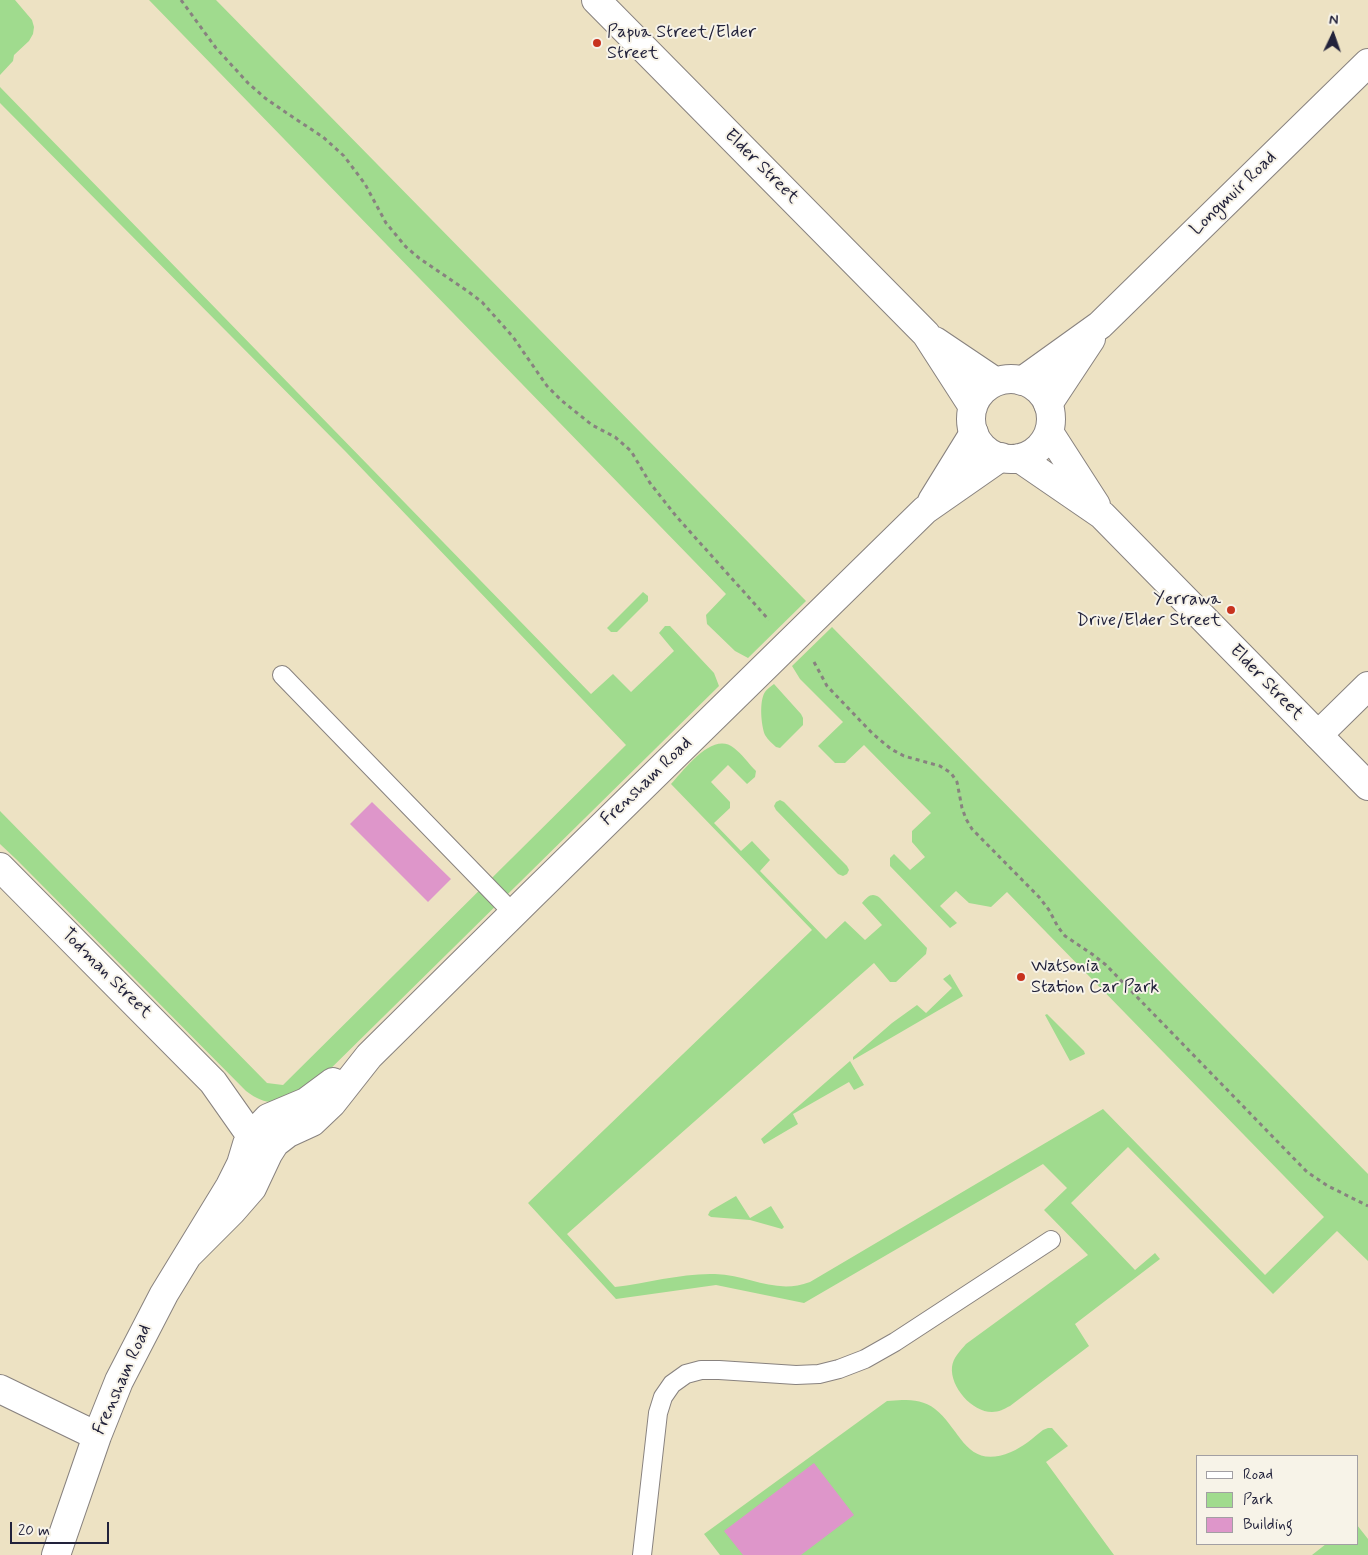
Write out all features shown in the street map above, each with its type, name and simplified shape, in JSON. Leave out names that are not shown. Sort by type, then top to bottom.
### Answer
[{"type":"street","name":"Elder Street","points":[[596,0],[926,334],[1009,381]]},
{"type":"street","name":"Longmuir Road","points":[[1048,404],[1100,325],[1368,63]]},
{"type":"street","name":"Longmuir Road","points":[[1009,381],[1100,325]]},
{"type":"street","name":"Elder Street","points":[[926,334],[973,420]]},
{"type":"street","points":[[1009,381],[1033,386],[1042,394],[1051,413],[1049,432],[1042,444],[1032,453],[1010,458],[990,452],[980,444],[973,420],[978,396],[986,388],[1009,381]]},
{"type":"street","name":"Frensham Road","points":[[926,510],[973,420]]},
{"type":"street","name":"Elder Street","points":[[1049,432],[1102,515],[1368,786]]},
{"type":"street","name":"Frensham Road","points":[[56,1555],[97,1436],[119,1382],[141,1336],[188,1255],[252,1188],[268,1154],[265,1132],[288,1133],[312,1122],[332,1103],[369,1056],[791,640],[926,510],[1010,458]]},
{"type":"street","name":"Elder Street","points":[[1010,458],[1102,515]]},
{"type":"street","points":[[1318,735],[1368,686]]},
{"type":"street","name":"Todman Street","points":[[0,867],[265,1132]]},
{"type":"street","points":[[0,1389],[97,1436]]},
{"type":"street","name":"Frensham Road","points":[[69,1555],[72,1511]]},
{"type":"lane","points":[[282,675],[513,913]]},
{"type":"lane","points":[[642,1555],[658,1413],[663,1397],[672,1384],[686,1374],[701,1370],[796,1375],[819,1374],[847,1366],[865,1359],[895,1342],[1051,1240]]},
{"type":"path","points":[[181,0],[216,48],[248,83],[272,103],[323,137],[344,156],[365,184],[386,223],[406,247],[482,302],[514,337],[542,380],[561,400],[592,425],[615,437],[631,451],[650,483],[676,516],[766,618],[814,663],[827,686],[837,698],[891,749],[904,756],[940,766],[951,773],[957,782],[966,819],[972,829],[1039,897],[1066,936],[1106,965],[1307,1172],[1328,1186],[1368,1206]]},
{"type":"green space","points":[[0,0],[15,0],[32,20],[34,27],[29,41],[14,55],[13,61],[0,75]]},
{"type":"green space","points":[[149,0],[216,0],[806,601],[748,658],[735,651],[707,624],[706,615],[726,594]]},
{"type":"green space","points":[[0,87],[591,694],[613,674],[631,692],[674,651],[659,633],[665,626],[670,626],[714,673],[719,686],[315,1084],[281,1101],[265,1101],[256,1098],[246,1091],[0,844],[0,811],[267,1083],[283,1085],[626,745],[346,452],[0,103]]},
{"type":"green space","points":[[643,592],[648,596],[648,601],[617,632],[611,632],[607,628]]},
{"type":"green space","points":[[832,627],[1368,1174],[1368,1261],[1337,1231],[1273,1294],[1128,1147],[1071,1203],[1135,1270],[1155,1253],[1160,1259],[1075,1324],[1089,1346],[1010,1406],[992,1412],[977,1408],[959,1390],[952,1375],[955,1358],[966,1344],[1088,1255],[1044,1210],[1067,1188],[1043,1164],[804,1303],[716,1285],[616,1299],[528,1203],[812,930],[671,784],[691,762],[708,748],[717,744],[726,744],[737,750],[756,771],[755,777],[747,784],[728,765],[711,782],[730,802],[730,808],[714,823],[741,851],[752,841],[770,860],[760,871],[826,939],[845,921],[865,940],[882,925],[862,903],[868,897],[875,895],[927,948],[926,954],[896,982],[890,982],[874,963],[567,1234],[615,1287],[703,1274],[728,1275],[785,1286],[810,1282],[1103,1109],[1265,1275],[1324,1217],[1007,892],[991,907],[969,903],[956,891],[940,906],[957,923],[950,928],[890,866],[890,858],[894,854],[910,870],[925,857],[912,842],[912,831],[931,813],[864,745],[845,763],[835,763],[818,746],[843,722],[800,679],[792,666]]},
{"type":"green space","points":[[774,684],[803,718],[803,725],[780,748],[776,747],[765,735],[762,719],[761,707],[763,696]]},
{"type":"green space","points":[[780,800],[847,866],[849,870],[847,874],[843,876],[838,874],[776,810],[774,806]]},
{"type":"green space","points":[[950,974],[963,996],[853,1060],[853,1057],[892,1023],[917,1005],[926,1013],[952,988],[943,979]]},
{"type":"green space","points":[[1047,1014],[1085,1054],[1070,1061],[1045,1015]]},
{"type":"green space","points":[[850,1061],[864,1085],[854,1090],[849,1082],[793,1114],[798,1124],[764,1144],[761,1139]]},
{"type":"green space","points":[[736,1196],[750,1218],[771,1206],[784,1227],[782,1229],[750,1220],[711,1217],[708,1215],[710,1211]]},
{"type":"green space","points":[[911,1400],[931,1406],[944,1417],[966,1445],[974,1452],[984,1456],[996,1456],[1011,1452],[1024,1445],[1043,1430],[1052,1428],[1068,1446],[1046,1462],[1114,1555],[720,1555],[704,1534],[887,1401]]},
{"type":"green space","points":[[1358,1526],[1368,1539],[1368,1555],[1312,1555],[1325,1545],[1358,1545]]},
{"type":"building","points":[[372,802],[451,879],[428,902],[350,824]]},
{"type":"building","points":[[814,1463],[854,1515],[801,1555],[743,1555],[724,1531]]},
{"type":"place","name":"Papua Street/Elder Street","points":[[597,43]]},
{"type":"place","name":"Yerrawa Drive/Elder Street","points":[[1231,610]]},
{"type":"place","name":"Watsonia Station Car Park","points":[[1021,977]]}]
